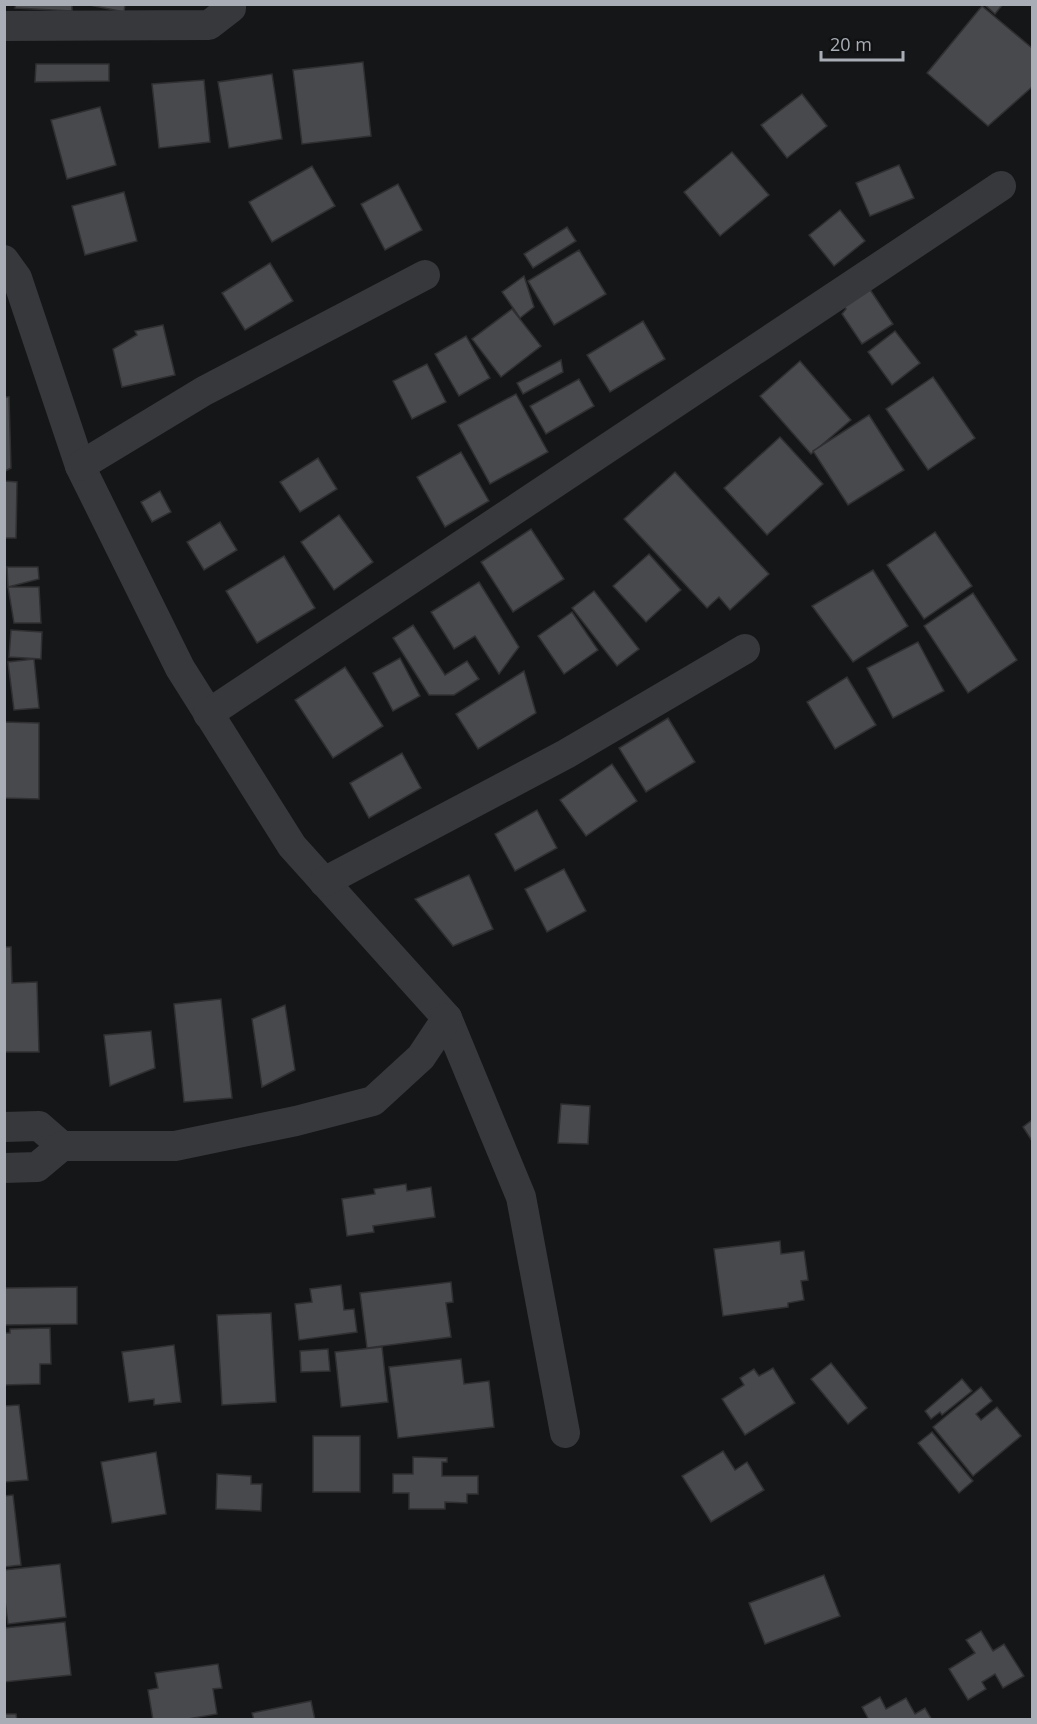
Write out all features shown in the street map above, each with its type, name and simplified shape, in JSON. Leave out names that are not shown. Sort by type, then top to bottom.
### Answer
[{"type":"street","points":[[4,26],[209,25],[231,8],[231,4]]},
{"type":"street","points":[[208,714],[1001,186]]},
{"type":"street","points":[[4,261],[17,278],[80,466],[180,668],[292,846],[447,1018],[521,1197],[565,1432]]},
{"type":"street","points":[[80,466],[204,391],[425,275]]},
{"type":"street","points":[[324,882],[566,754],[745,648]]},
{"type":"street","points":[[4,1168],[37,1167],[62,1146],[175,1146],[296,1121],[373,1101],[421,1057],[447,1018]]},
{"type":"street","points":[[4,1127],[39,1126],[62,1146]]},
{"type":"building","points":[[16,4],[72,4],[72,11],[15,8]]},
{"type":"building","points":[[85,4],[125,4],[124,12]]},
{"type":"building","points":[[984,4],[1003,4],[995,14]]},
{"type":"building","points":[[982,6],[1032,48],[1032,87],[988,126],[927,73]]},
{"type":"building","points":[[363,62],[371,136],[302,144],[293,70]]},
{"type":"building","points":[[36,64],[109,64],[109,81],[35,82]]},
{"type":"building","points":[[272,74],[282,139],[229,148],[218,82]]},
{"type":"building","points":[[204,80],[210,142],[159,148],[152,84]]},
{"type":"building","points":[[802,94],[827,126],[787,158],[761,125]]},
{"type":"building","points":[[100,107],[116,165],[67,179],[51,120]]},
{"type":"building","points":[[732,152],[769,195],[720,236],[684,192]]},
{"type":"building","points":[[899,165],[914,198],[870,216],[856,183]]},
{"type":"building","points":[[312,166],[335,206],[272,242],[249,202]]},
{"type":"building","points":[[398,184],[422,230],[385,250],[361,204]]},
{"type":"building","points":[[124,192],[137,241],[85,255],[72,206]]},
{"type":"building","points":[[840,210],[865,241],[834,266],[809,235]]},
{"type":"building","points":[[567,227],[576,241],[533,268],[524,254]]},
{"type":"building","points":[[579,250],[606,294],[554,325],[528,281]]},
{"type":"building","points":[[270,263],[293,301],[245,330],[222,293]]},
{"type":"building","points":[[524,276],[534,307],[520,318],[502,292]]},
{"type":"building","points":[[867,285],[893,324],[862,344],[842,314],[846,309],[842,302]]},
{"type":"building","points":[[512,309],[541,346],[501,377],[472,339]]},
{"type":"building","points":[[643,321],[665,359],[610,392],[587,355]]},
{"type":"building","points":[[163,325],[175,375],[122,387],[113,349],[137,335],[135,331]]},
{"type":"building","points":[[895,331],[920,363],[892,385],[868,352]]},
{"type":"building","points":[[466,336],[490,378],[459,396],[435,354]]},
{"type":"building","points":[[561,360],[563,372],[523,394],[517,383]]},
{"type":"building","points":[[800,361],[851,420],[811,454],[760,396]]},
{"type":"building","points":[[427,364],[446,402],[412,419],[393,381]]},
{"type":"building","points":[[933,377],[975,438],[928,470],[886,409]]},
{"type":"building","points":[[579,379],[594,406],[546,434],[530,406]]},
{"type":"building","points":[[516,394],[548,452],[490,484],[458,425]]},
{"type":"building","points":[[4,397],[9,397],[11,468],[4,472]]},
{"type":"building","points":[[869,415],[904,470],[848,505],[813,451]]},
{"type":"building","points":[[780,437],[823,484],[767,535],[724,488]]},
{"type":"building","points":[[461,452],[489,501],[445,527],[417,477]]},
{"type":"building","points":[[318,458],[337,489],[300,512],[280,482]]},
{"type":"building","points":[[675,472],[769,574],[730,610],[719,597],[707,608],[624,519]]},
{"type":"building","points":[[4,481],[17,482],[16,538],[4,538]]},
{"type":"building","points":[[160,491],[171,512],[152,522],[141,502]]},
{"type":"building","points":[[339,515],[373,562],[334,590],[301,542]]},
{"type":"building","points":[[220,522],[237,550],[204,570],[187,542]]},
{"type":"building","points":[[531,529],[564,579],[513,612],[481,562]]},
{"type":"building","points":[[935,532],[972,586],[924,619],[887,565]]},
{"type":"building","points":[[649,554],[681,590],[646,622],[613,586]]},
{"type":"building","points":[[284,556],[315,608],[257,643],[226,591]]},
{"type":"building","points":[[7,567],[38,567],[39,579],[8,587]]},
{"type":"building","points":[[873,570],[908,626],[853,662],[812,606]]},
{"type":"building","points":[[479,582],[519,647],[499,674],[475,636],[454,649],[431,612]]},
{"type":"building","points":[[8,587],[39,587],[41,623],[14,623]]},
{"type":"building","points":[[594,591],[639,649],[617,666],[572,608]]},
{"type":"building","points":[[973,593],[1017,660],[968,693],[924,626]]},
{"type":"building","points":[[572,612],[598,650],[564,674],[538,636]]},
{"type":"building","points":[[413,625],[445,675],[467,661],[479,679],[454,695],[429,695],[393,638]]},
{"type":"building","points":[[11,630],[42,632],[41,659],[9,657]]},
{"type":"building","points":[[918,642],[944,691],[893,718],[867,668]]},
{"type":"building","points":[[400,658],[420,696],[393,711],[373,673]]},
{"type":"building","points":[[34,659],[39,708],[14,710],[8,662]]},
{"type":"building","points":[[345,667],[383,726],[333,758],[295,700]]},
{"type":"building","points":[[524,671],[536,713],[478,749],[456,714]]},
{"type":"building","points":[[847,677],[876,725],[835,749],[807,702]]},
{"type":"building","points":[[668,718],[695,762],[646,792],[619,748]]},
{"type":"building","points":[[4,722],[39,723],[39,799],[4,798]]},
{"type":"building","points":[[402,753],[421,788],[369,818],[350,783]]},
{"type":"building","points":[[612,764],[637,801],[586,836],[560,800]]},
{"type":"building","points":[[537,810],[557,848],[515,871],[495,834]]},
{"type":"building","points":[[564,869],[586,911],[547,932],[525,889]]},
{"type":"building","points":[[469,875],[493,929],[453,946],[415,899]]},
{"type":"building","points":[[4,947],[11,947],[12,983],[37,982],[39,1052],[4,1052]]},
{"type":"building","points":[[221,999],[232,1098],[184,1102],[174,1004]]},
{"type":"building","points":[[285,1005],[295,1070],[262,1087],[252,1019]]},
{"type":"building","points":[[151,1031],[155,1068],[110,1086],[104,1035]]},
{"type":"building","points":[[561,1104],[590,1106],[588,1144],[558,1143]]},
{"type":"building","points":[[1032,1120],[1032,1141],[1023,1127]]},
{"type":"building","points":[[406,1184],[407,1191],[431,1187],[435,1217],[373,1226],[374,1232],[347,1236],[342,1199],[375,1194],[374,1189]]},
{"type":"building","points":[[780,1241],[781,1254],[804,1251],[808,1280],[801,1281],[804,1300],[788,1303],[788,1307],[723,1316],[714,1249]]},
{"type":"building","points":[[451,1282],[453,1302],[446,1303],[451,1337],[367,1348],[360,1293]]},
{"type":"building","points":[[341,1285],[344,1310],[354,1309],[357,1332],[299,1340],[295,1304],[312,1302],[310,1289]]},
{"type":"building","points":[[77,1287],[77,1324],[4,1325],[4,1288]]},
{"type":"building","points":[[271,1313],[276,1402],[222,1405],[217,1315]]},
{"type":"building","points":[[50,1328],[51,1364],[40,1364],[40,1384],[4,1385],[4,1333],[10,1333],[10,1329]]},
{"type":"building","points":[[174,1345],[181,1402],[154,1405],[154,1399],[129,1402],[122,1352]]},
{"type":"building","points":[[382,1347],[388,1402],[341,1407],[335,1352]]},
{"type":"building","points":[[328,1349],[330,1371],[301,1372],[300,1351]]},
{"type":"building","points":[[461,1359],[464,1384],[489,1381],[494,1427],[398,1438],[389,1367]]},
{"type":"building","points":[[831,1363],[867,1408],[848,1424],[811,1379]]},
{"type":"building","points":[[773,1368],[795,1403],[745,1435],[722,1399],[744,1385],[740,1378],[754,1369],[759,1376]]},
{"type":"building","points":[[962,1379],[972,1391],[942,1415],[940,1412],[931,1419],[925,1411]]},
{"type":"building","points":[[981,1387],[992,1401],[976,1414],[981,1420],[997,1407],[1021,1436],[973,1476],[933,1427]]},
{"type":"building","points":[[19,1405],[28,1480],[4,1482],[4,1406]]},
{"type":"building","points":[[932,1432],[973,1481],[959,1493],[918,1443]]},
{"type":"building","points":[[313,1436],[360,1436],[360,1492],[313,1492]]},
{"type":"building","points":[[723,1451],[735,1470],[747,1462],[764,1490],[711,1522],[682,1476]]},
{"type":"building","points":[[156,1452],[166,1514],[112,1523],[101,1462]]},
{"type":"building","points":[[413,1457],[447,1458],[447,1462],[442,1462],[442,1476],[478,1476],[478,1494],[467,1494],[467,1503],[445,1502],[445,1509],[409,1509],[409,1493],[393,1493],[393,1474],[413,1474]]},
{"type":"building","points":[[217,1474],[251,1476],[251,1484],[262,1484],[261,1511],[216,1509]]},
{"type":"building","points":[[13,1495],[21,1565],[4,1567],[4,1496]]},
{"type":"building","points":[[60,1564],[66,1617],[8,1624],[4,1570]]},
{"type":"building","points":[[824,1575],[840,1616],[765,1644],[749,1603]]},
{"type":"building","points":[[65,1622],[71,1675],[4,1682],[4,1628]]},
{"type":"building","points":[[981,1631],[993,1651],[1004,1644],[1024,1676],[1003,1688],[995,1674],[982,1682],[986,1689],[968,1700],[949,1669],[975,1653],[966,1640]]},
{"type":"building","points":[[218,1664],[222,1688],[213,1689],[217,1714],[182,1720],[153,1720],[148,1690],[158,1688],[155,1673]]},
{"type":"building","points":[[880,1697],[886,1709],[906,1698],[915,1714],[925,1708],[932,1720],[869,1720],[862,1707]]},
{"type":"building","points":[[311,1701],[315,1720],[254,1720],[252,1713]]},
{"type":"building","points":[[4,1714],[16,1714],[17,1720],[4,1720]]}]
